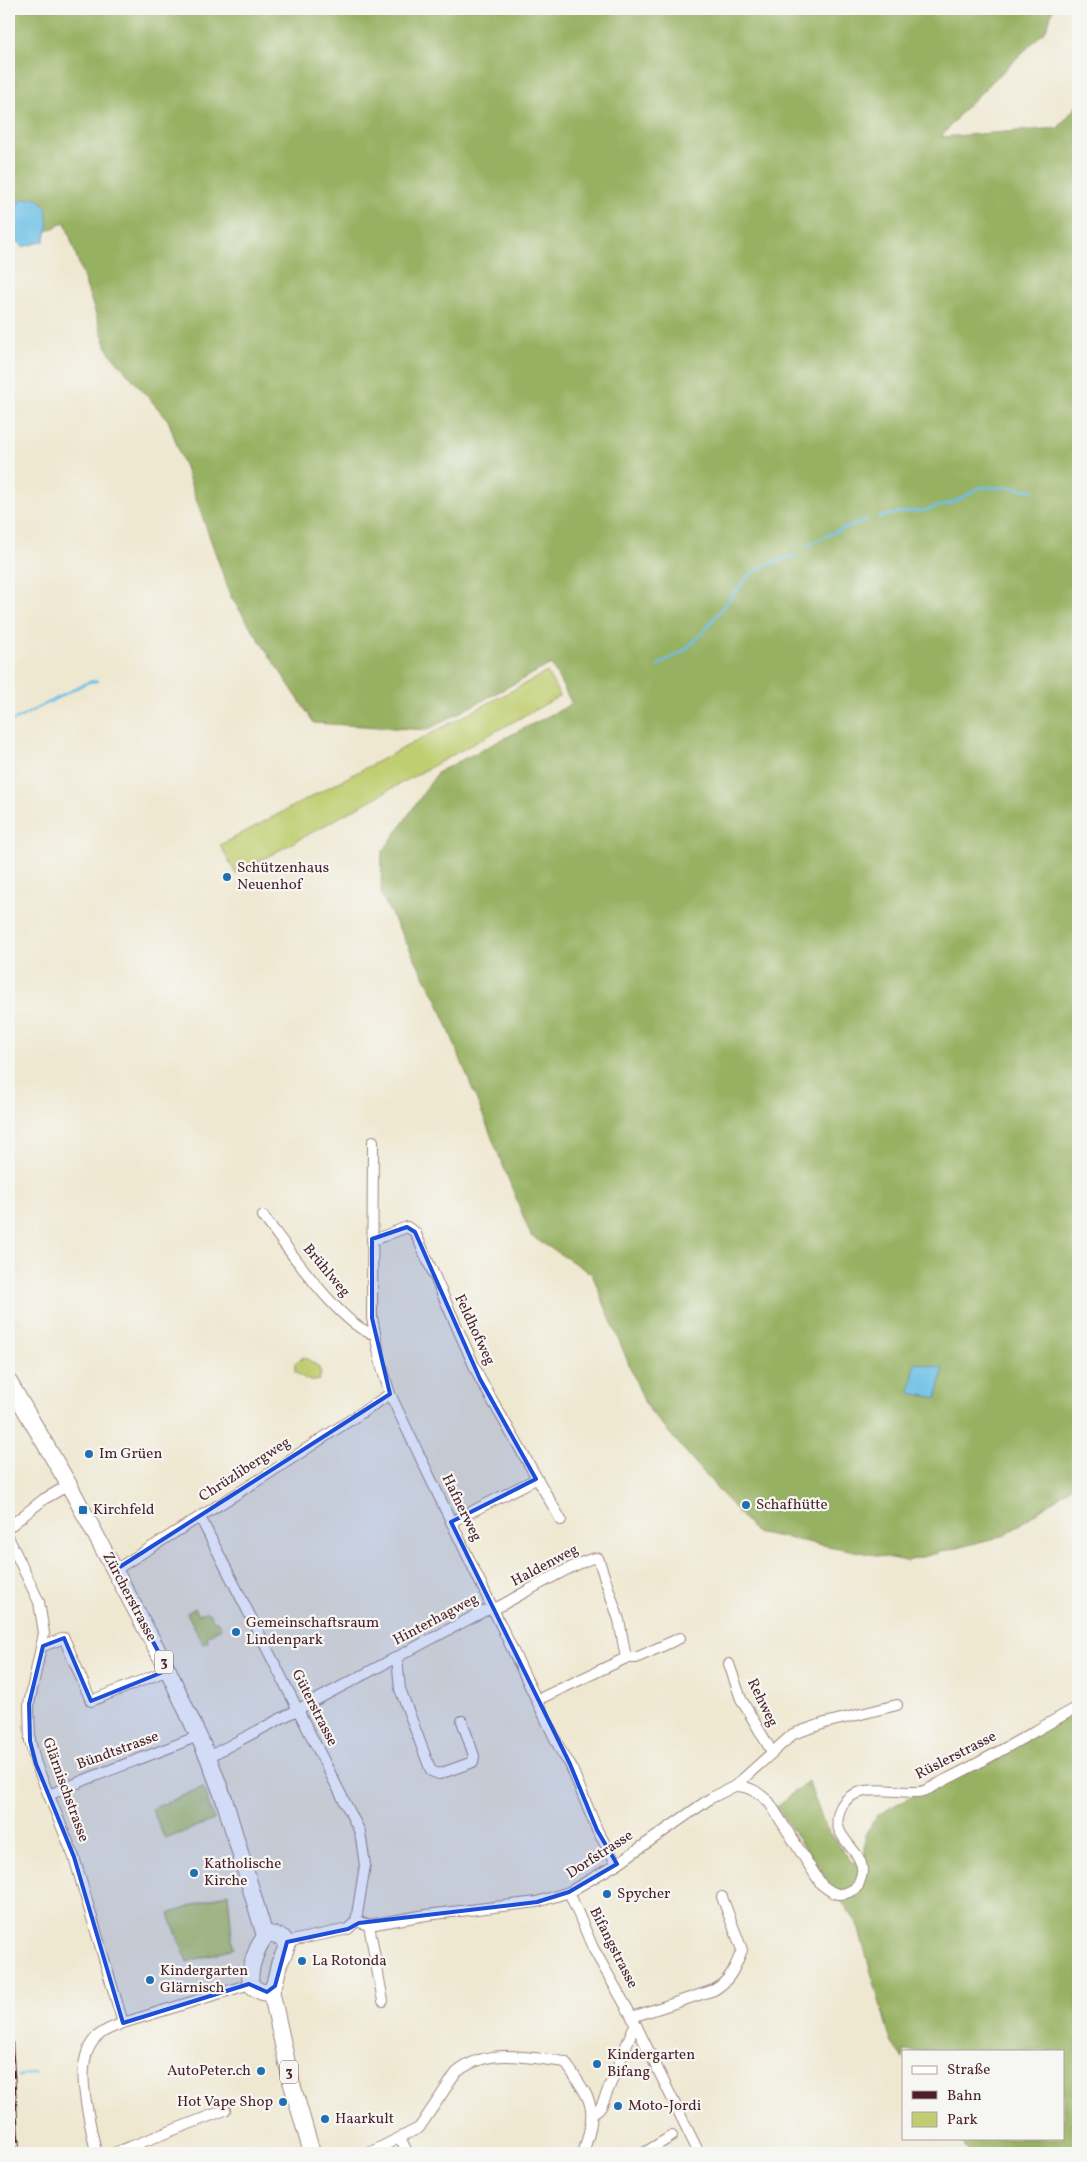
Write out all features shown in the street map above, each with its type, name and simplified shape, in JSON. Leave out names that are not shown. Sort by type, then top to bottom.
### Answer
[{"type":"main road","name":"Zürcherstrasse","points":[[9,1382],[69,1484],[115,1570],[168,1670],[208,1756],[224,1799],[265,1936]]},
{"type":"main road","points":[[275,1934],[286,1942],[276,1981],[271,1990],[263,1992],[254,1988],[250,1984],[250,1974],[260,1942],[265,1936],[275,1934]]},
{"type":"main road","name":"3","points":[[271,1990],[291,2081],[312,2153]]},
{"type":"street","name":"Hafnerweg","points":[[373,1141],[372,1318],[374,1334],[390,1394],[537,1700],[570,1764],[597,1830],[617,1864]]},
{"type":"street","name":"Brühlweg","points":[[264,1216],[303,1268],[345,1317],[365,1333],[374,1334]]},
{"type":"street","name":"Feldhofweg","points":[[372,1239],[407,1227],[415,1232],[480,1379],[561,1520]]},
{"type":"street","name":"Chrüzlibergweg","points":[[115,1570],[390,1394]]},
{"type":"street","points":[[451,1522],[536,1479]]},
{"type":"street","points":[[9,1527],[69,1484]]},
{"type":"street","name":"Güterstrasse","points":[[200,1517],[360,1832],[365,1865],[356,1922]]},
{"type":"street","name":"Glärnischstrasse","points":[[9,1539],[34,1591],[42,1615],[43,1646],[31,1690],[28,1722],[30,1742],[36,1764],[74,1857],[123,2023]]},
{"type":"street","name":"Haldenweg","points":[[493,1608],[543,1584],[578,1563],[593,1557],[598,1558],[619,1620],[626,1658]]},
{"type":"street","name":"Hinterhagweg","points":[[208,1756],[493,1608]]},
{"type":"street","points":[[43,1646],[64,1638],[91,1701],[168,1670]]},
{"type":"street","points":[[537,1700],[626,1658],[636,1658],[680,1638]]},
{"type":"street","points":[[397,1658],[400,1689],[431,1771],[439,1774],[473,1762],[474,1756],[462,1721]]},
{"type":"street","name":"Rehweg","points":[[729,1664],[741,1699],[772,1752]]},
{"type":"street","name":"Dorfstrasse","points":[[356,1922],[369,1925],[426,1915],[537,1902],[569,1892],[617,1864],[703,1803],[735,1786],[793,1734],[825,1723],[897,1705]]},
{"type":"street","name":"Rüslerstrasse","points":[[735,1786],[746,1786],[758,1792],[770,1802],[821,1884],[832,1894],[841,1895],[850,1892],[858,1886],[862,1872],[860,1861],[842,1838],[838,1828],[841,1808],[846,1800],[860,1791],[921,1792],[959,1774],[1078,1707]]},
{"type":"street","name":"Bündtstrasse","points":[[49,1794],[99,1772],[138,1761],[198,1736]]},
{"type":"street","name":"Bifangstrasse","points":[[569,1892],[593,1948],[632,2017],[699,2153]]},
{"type":"street","points":[[632,2017],[714,1990],[726,1983],[733,1974],[742,1950],[722,1897]]},
{"type":"street","points":[[286,1942],[348,1929],[356,1922]]},
{"type":"street","points":[[369,1925],[383,2001]]},
{"type":"street","points":[[96,2153],[82,2072],[85,2057],[92,2042],[98,2035],[123,2023],[250,1984]]},
{"type":"street","points":[[593,2113],[601,2107],[633,2029],[636,2027]]},
{"type":"street","points":[[369,2153],[419,2128],[456,2074],[464,2066],[490,2056],[505,2055],[565,2062],[582,2086],[593,2113],[591,2130],[583,2153]]},
{"type":"street","points":[[114,2153],[225,2110]]},
{"type":"street","points":[[644,2153],[672,2136]]},
{"type":"street","points":[[400,2138],[408,2153]]},
{"type":"highlighted area","points":[[407,1227],[415,1232],[480,1379],[536,1479],[451,1522],[570,1764],[597,1830],[617,1864],[569,1892],[537,1902],[359,1923],[348,1929],[287,1942],[275,1986],[267,1992],[249,1984],[123,2023],[74,1857],[36,1764],[30,1741],[29,1704],[43,1646],[64,1638],[91,1701],[168,1670],[115,1570],[390,1394],[372,1318],[372,1239]]},
{"type":"green space","points":[[9,9],[1053,9],[1046,30],[964,109],[941,137],[1058,128],[1078,104],[1078,1482],[1006,1535],[907,1561],[755,1532],[646,1406],[592,1274],[531,1236],[437,1000],[381,895],[382,853],[438,772],[572,704],[551,664],[427,730],[314,723],[231,597],[168,420],[108,351],[65,222],[24,243],[9,240]]},
{"type":"green space","points":[[547,672],[560,696],[236,874],[220,845]]},
{"type":"green space","points":[[304,1357],[318,1366],[321,1373],[319,1380],[310,1381],[295,1372],[295,1363]]},
{"type":"green space","points":[[195,1608],[198,1614],[206,1612],[210,1614],[221,1628],[207,1636],[208,1641],[203,1643],[187,1613]]},
{"type":"green space","points":[[1078,1706],[1078,2153],[970,2153],[960,2140],[1064,2140],[1064,2050],[902,2050],[902,2058],[891,2042],[857,1923],[776,1807],[808,1781],[825,1826],[853,1864],[865,1855],[865,1836],[876,1816],[958,1769]]},
{"type":"green space","points":[[203,1787],[214,1820],[165,1839],[152,1809]]},
{"type":"green space","points":[[228,1893],[233,1948],[187,1962],[169,1914]]},
{"type":"water","points":[[37,198],[46,207],[48,227],[44,241],[22,247],[9,234],[9,212],[23,199]]},
{"type":"water","points":[[915,1363],[943,1368],[937,1398],[910,1393]]},
{"type":"waterway","points":[[879,517],[903,512],[922,511],[954,502],[981,487],[1034,491]]},
{"type":"waterway","points":[[807,546],[832,533],[867,520]]},
{"type":"waterway","points":[[657,666],[685,650],[699,637],[749,575],[764,566],[796,555]]},
{"type":"waterway","points":[[9,723],[88,682],[98,681]]},
{"type":"waterway","points":[[19,2076],[35,2073]]},
{"type":"railway","points":[[9,2014],[18,2153]]},
{"type":"place","name":"Schützenhaus Neuenhof","points":[[227,877]]},
{"type":"place","name":"Im Grüen","points":[[89,1454]]},
{"type":"place","name":"Schafhütte","points":[[746,1505]]},
{"type":"place","name":"Kirchfeld","points":[[83,1510]]},
{"type":"place","name":"Gemeinschaftsraum Lindenpark","points":[[236,1632]]},
{"type":"place","name":"Katholische Kirche","points":[[194,1873]]},
{"type":"place","name":"Spycher","points":[[607,1894]]},
{"type":"place","name":"La Rotonda","points":[[302,1961]]},
{"type":"place","name":"Kindergarten Glärnisch","points":[[150,1980]]},
{"type":"place","name":"Kindergarten Bifang","points":[[597,2064]]},
{"type":"place","name":"AutoPeter.ch","points":[[261,2071]]},
{"type":"place","name":"Hot Vape Shop","points":[[283,2102]]},
{"type":"place","name":"Moto-Jordi","points":[[618,2106]]},
{"type":"place","name":"Haarkult","points":[[325,2119]]}]
